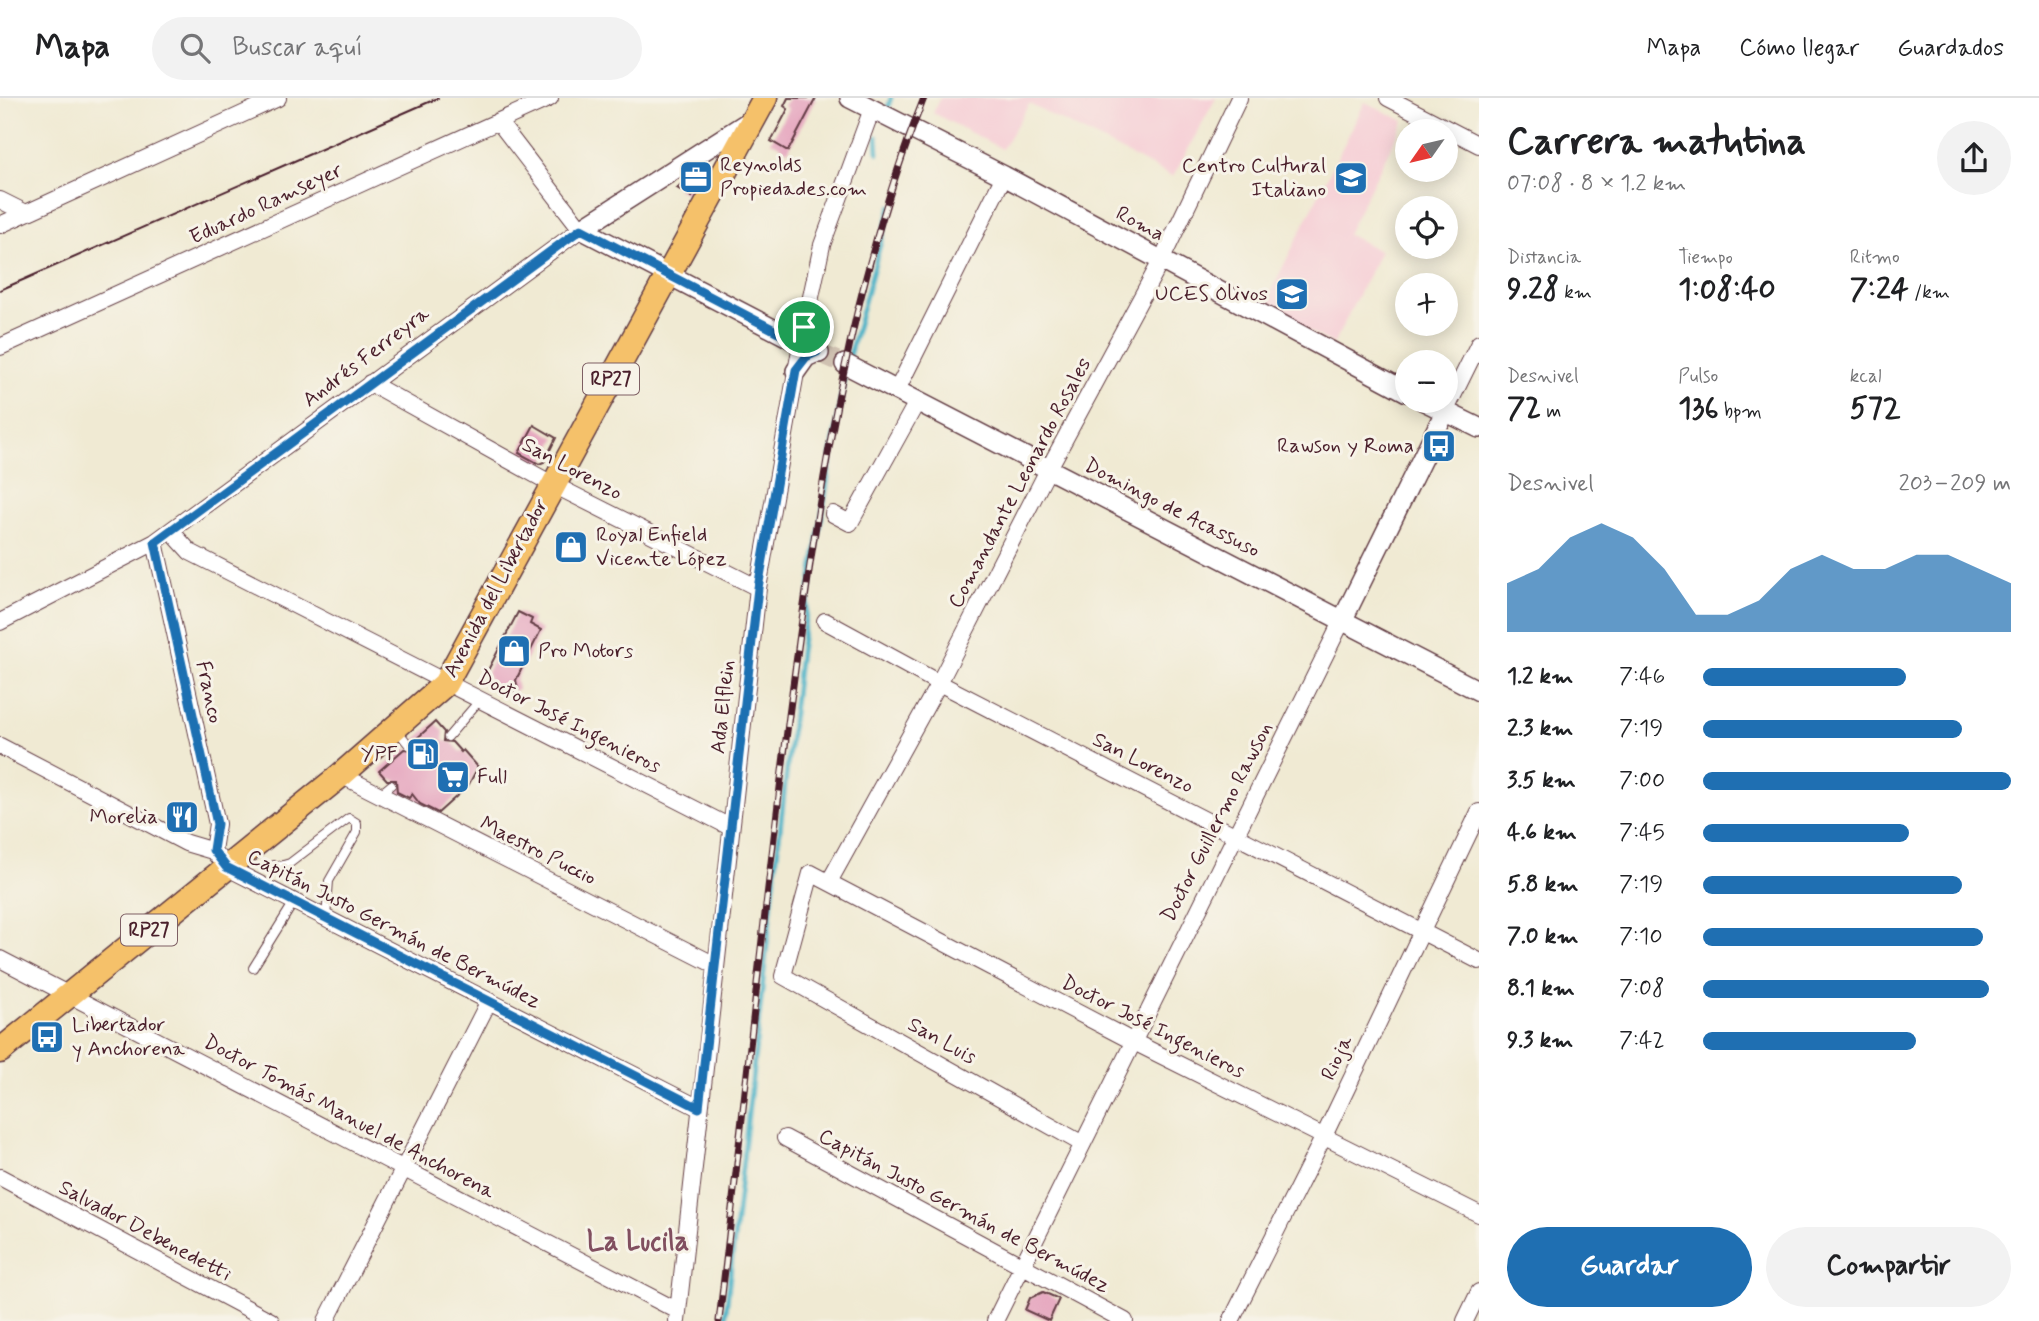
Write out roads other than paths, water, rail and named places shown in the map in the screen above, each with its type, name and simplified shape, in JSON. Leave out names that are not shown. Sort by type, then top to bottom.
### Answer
[{"type":"main road","name":"Avenida del Libertador","points":[[0,1051],[71,993],[220,859],[402,736],[445,684],[759,108]]},
{"type":"street","points":[[0,225],[278,98]]},
{"type":"street","name":"Eduardo Ramseyer","points":[[0,347],[550,98]]},
{"type":"street","name":"Roma","points":[[850,98],[1004,176],[1395,386]]},
{"type":"street","name":"Comandante Leonardo Rosales","points":[[829,882],[939,683],[1048,470],[1161,261],[1239,98]]},
{"type":"street","points":[[1388,98],[1479,145]]},
{"type":"street","name":"Andrés Ferreyra","points":[[0,622],[155,542],[581,229],[759,108]]},
{"type":"street","points":[[796,370],[806,357],[810,344],[822,245],[872,109]]},
{"type":"street","points":[[498,121],[581,229],[810,344]]},
{"type":"street","points":[[896,392],[1004,176]]},
{"type":"street","points":[[0,200],[24,212]]},
{"type":"street","name":"Doctor Guillermo Rawson","points":[[1458,386],[1479,343]]},
{"type":"street","name":"Domingo de Acassuso","points":[[845,364],[1479,691]]},
{"type":"street","name":"Ada Elflein","points":[[678,1316],[758,588],[796,370]]},
{"type":"street","name":"San Lorenzo","points":[[370,383],[552,484],[758,588]]},
{"type":"street","points":[[833,514],[850,523],[917,402]]},
{"type":"street","name":"Doctor Guillermo Rawson","points":[[995,1321],[1445,413]]},
{"type":"street","points":[[1447,413],[1479,428]]},
{"type":"street","name":"Doctor José Ingenieros","points":[[171,531],[190,552],[730,827]]},
{"type":"street","name":"Franco","points":[[155,542],[217,824],[220,859]]},
{"type":"street","name":"San Lorenzo","points":[[825,621],[939,683],[1238,834],[1479,961]]},
{"type":"street","name":"Capitán Justo Germán de Bermúdez","points":[[0,746],[220,859],[294,902],[699,1108]]},
{"type":"street","name":"Maestro Puccio","points":[[341,775],[385,790],[715,965]]},
{"type":"street","name":"Rioja","points":[[1231,1321],[1324,1136],[1479,812]]},
{"type":"street","name":"Doctor José Ingenieros","points":[[783,976],[811,873],[1132,1041],[1479,1214]]},
{"type":"street","name":"Doctor Tomás Manuel de Anchorena","points":[[0,959],[71,993],[678,1316]]},
{"type":"street","name":"San Luis","points":[[783,976],[1081,1143]]},
{"type":"street","points":[[326,1321],[489,1001]]},
{"type":"street","name":"Capitán Justo Germán de Bermúdez","points":[[785,1138],[1021,1268],[1125,1321]]},
{"type":"street","name":"Salvador Debenedetti","points":[[0,1177],[271,1321]]},
{"type":"street","points":[[1465,1321],[1479,1292]]},
{"type":"lane","points":[[447,737],[479,701]]},
{"type":"lane","points":[[274,864],[290,863],[349,818],[357,823],[357,832],[329,881],[326,918]]},
{"type":"lane","points":[[253,968],[294,902]]},
{"type":"waterway","points":[[888,107],[891,98]]},
{"type":"waterway","points":[[877,137],[878,153]]},
{"type":"waterway","points":[[848,360],[891,206]]},
{"type":"waterway","points":[[725,1321],[800,652],[845,372]]},
{"type":"tunnel","points":[[819,353],[845,364]]},
{"type":"tram line","points":[[0,290],[438,98]]},
{"type":"railway","points":[[719,1321],[775,827],[817,519],[843,376],[859,306],[877,236],[924,98]]},
{"type":"place","name":"Reynolds Propiedades.com","points":[[696,177]]},
{"type":"place","name":"Centro Cultural Italiano","points":[[1351,178]]},
{"type":"place","name":"UCES Olivos","points":[[1292,294]]},
{"type":"place","name":"Rawson y Roma","points":[[1439,446]]},
{"type":"place","name":"Royal Enfield Vicente López","points":[[571,547]]},
{"type":"place","name":"Pro Motors","points":[[514,651]]},
{"type":"place","name":"YPF","points":[[423,754]]},
{"type":"place","name":"Full","points":[[453,777]]},
{"type":"place","name":"Morelia","points":[[182,817]]},
{"type":"place","name":"Libertador y Anchorena","points":[[47,1037]]},
{"type":"district","name":"La Lucila","points":[[638,1242]]}]
